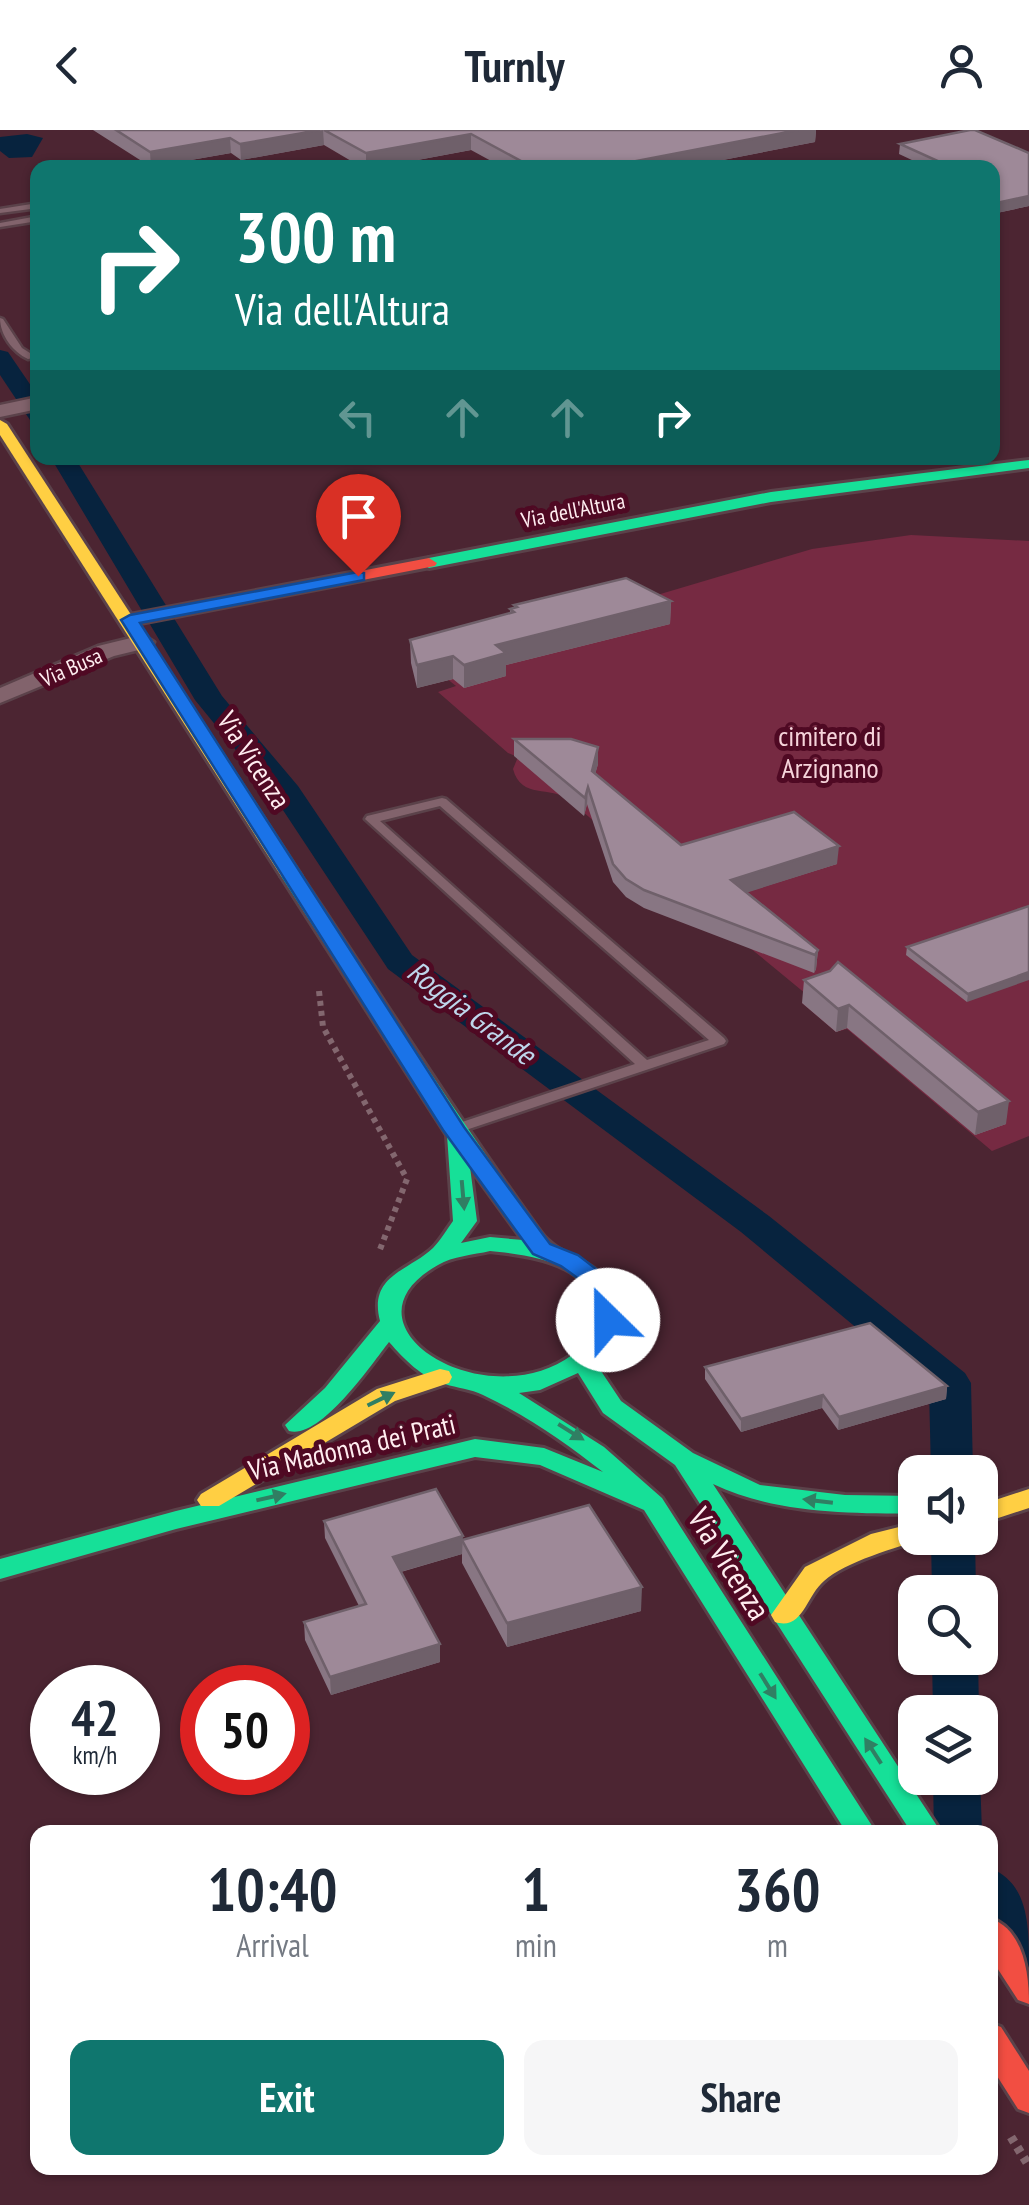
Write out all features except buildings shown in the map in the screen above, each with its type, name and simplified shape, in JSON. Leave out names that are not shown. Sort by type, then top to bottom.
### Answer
[{"type":"main road","name":"Via Vicenza","points":[[0,424],[130,620],[454,1130],[541,1249]]},
{"type":"main road","name":"Via dell'Altura","points":[[130,620],[770,497],[1029,464]]},
{"type":"main road","name":"Via Vicenza","points":[[441,1254],[465,1221],[454,1130]]},
{"type":"main road","name":"Via Vicenza","points":[[490,1244],[541,1249],[570,1261],[592,1277],[605,1298],[608,1320],[600,1341],[582,1361],[555,1376],[522,1385],[486,1386],[440,1377],[406,1355],[388,1327],[388,1306],[398,1284],[416,1267],[441,1254],[490,1244]]},
{"type":"main road","name":"Via Madonna dei Prati","points":[[176,1520],[334,1394],[388,1327]]},
{"type":"main road","name":"Via Vicenza","points":[[582,1361],[612,1407],[684,1458],[921,1825]]},
{"type":"main road","name":"Via Madonna dei Prati","points":[[176,1520],[386,1395],[440,1377]]},
{"type":"main road","name":"Via Vicenza","points":[[486,1386],[586,1442],[626,1474],[653,1504],[857,1825]]},
{"type":"main road","name":"Via Madonna dei Prati","points":[[0,1570],[176,1520],[475,1448],[544,1457],[653,1504]]},
{"type":"main road","points":[[684,1458],[755,1493],[845,1504],[898,1505]]},
{"type":"main road","points":[[786,1615],[814,1574],[880,1541],[898,1536]]},
{"type":"main road","points":[[998,1944],[1029,1992]]},
{"type":"main road","points":[[998,2050],[1029,2098]]},
{"type":"street","points":[[0,411],[30,405]]},
{"type":"street","name":"Via Busa","points":[[0,696],[106,651],[143,642]]},
{"type":"lane","points":[[0,212],[30,206]]},
{"type":"lane","points":[[0,225],[30,219]]},
{"type":"lane","points":[[0,321],[18,350],[30,356]]},
{"type":"lane","points":[[454,1130],[719,1042],[442,802],[371,819],[645,1066]]},
{"type":"path","points":[[319,991],[323,1027],[407,1180],[373,1266]]},
{"type":"green space","name":"cimitero di Arzignano","points":[[911,535],[1029,541],[1029,1136],[992,1151],[847,1029],[836,1032],[802,1003],[812,999],[569,800],[523,785],[513,769],[518,757],[508,753],[438,692],[456,686],[446,678],[583,617],[812,549]]},
{"type":"water","points":[[27,134],[43,138],[32,157],[9,158],[0,151],[0,137]]},
{"type":"waterway","name":"Roggia Grande","points":[[0,357],[30,403]]},
{"type":"waterway","name":"Roggia Grande","points":[[67,465],[210,700],[287,793],[400,962],[755,1224],[950,1383],[952,1455]]},
{"type":"waterway","name":"Roggia Grande","points":[[953,1555],[954,1575]]},
{"type":"waterway","name":"Roggia Grande","points":[[955,1675],[956,1695]]},
{"type":"waterway","name":"Roggia Grande","points":[[957,1795],[958,1825]]},
{"type":"waterway","name":"Roggia Grande","points":[[998,1900],[1029,1946]]},
{"type":"traffic: fast","points":[[429,563],[771,497],[1029,464]]},
{"type":"traffic: fast","points":[[291,876],[454,1129],[541,1249]]},
{"type":"traffic: fast","points":[[441,1254],[465,1221],[456,1138]]},
{"type":"traffic: fast","points":[[490,1244],[544,1252],[578,1266],[592,1277],[602,1291],[607,1318],[600,1342],[582,1360],[532,1384],[488,1387],[449,1377],[417,1358],[395,1334],[388,1307],[399,1281],[431,1259],[490,1244]]},
{"type":"traffic: fast","points":[[298,1425],[334,1394],[388,1327]]},
{"type":"traffic: fast","points":[[582,1361],[612,1407],[684,1459],[921,1825]]},
{"type":"traffic: fast","points":[[486,1386],[575,1438],[653,1504],[857,1825]]},
{"type":"traffic: fast","points":[[0,1569],[176,1520],[475,1448],[544,1457],[653,1504]]},
{"type":"traffic: fast","points":[[684,1459],[755,1493],[845,1504],[898,1505]]},
{"type":"traffic: slow","points":[[0,424],[291,876]]},
{"type":"traffic: slow","points":[[210,1500],[386,1395],[440,1377]]},
{"type":"traffic: slow","points":[[998,1509],[1029,1498]]},
{"type":"traffic: slow","points":[[785,1615],[814,1574],[880,1541],[898,1536]]},
{"type":"traffic: jam","points":[[130,620],[429,563]]},
{"type":"traffic: jam","points":[[998,1943],[1029,1991]]},
{"type":"traffic: jam","points":[[998,2050],[1029,2099]]},
{"type":"route","points":[[358,576],[130,620],[454,1130],[541,1249],[570,1261],[592,1277],[605,1298],[608,1320]]}]
